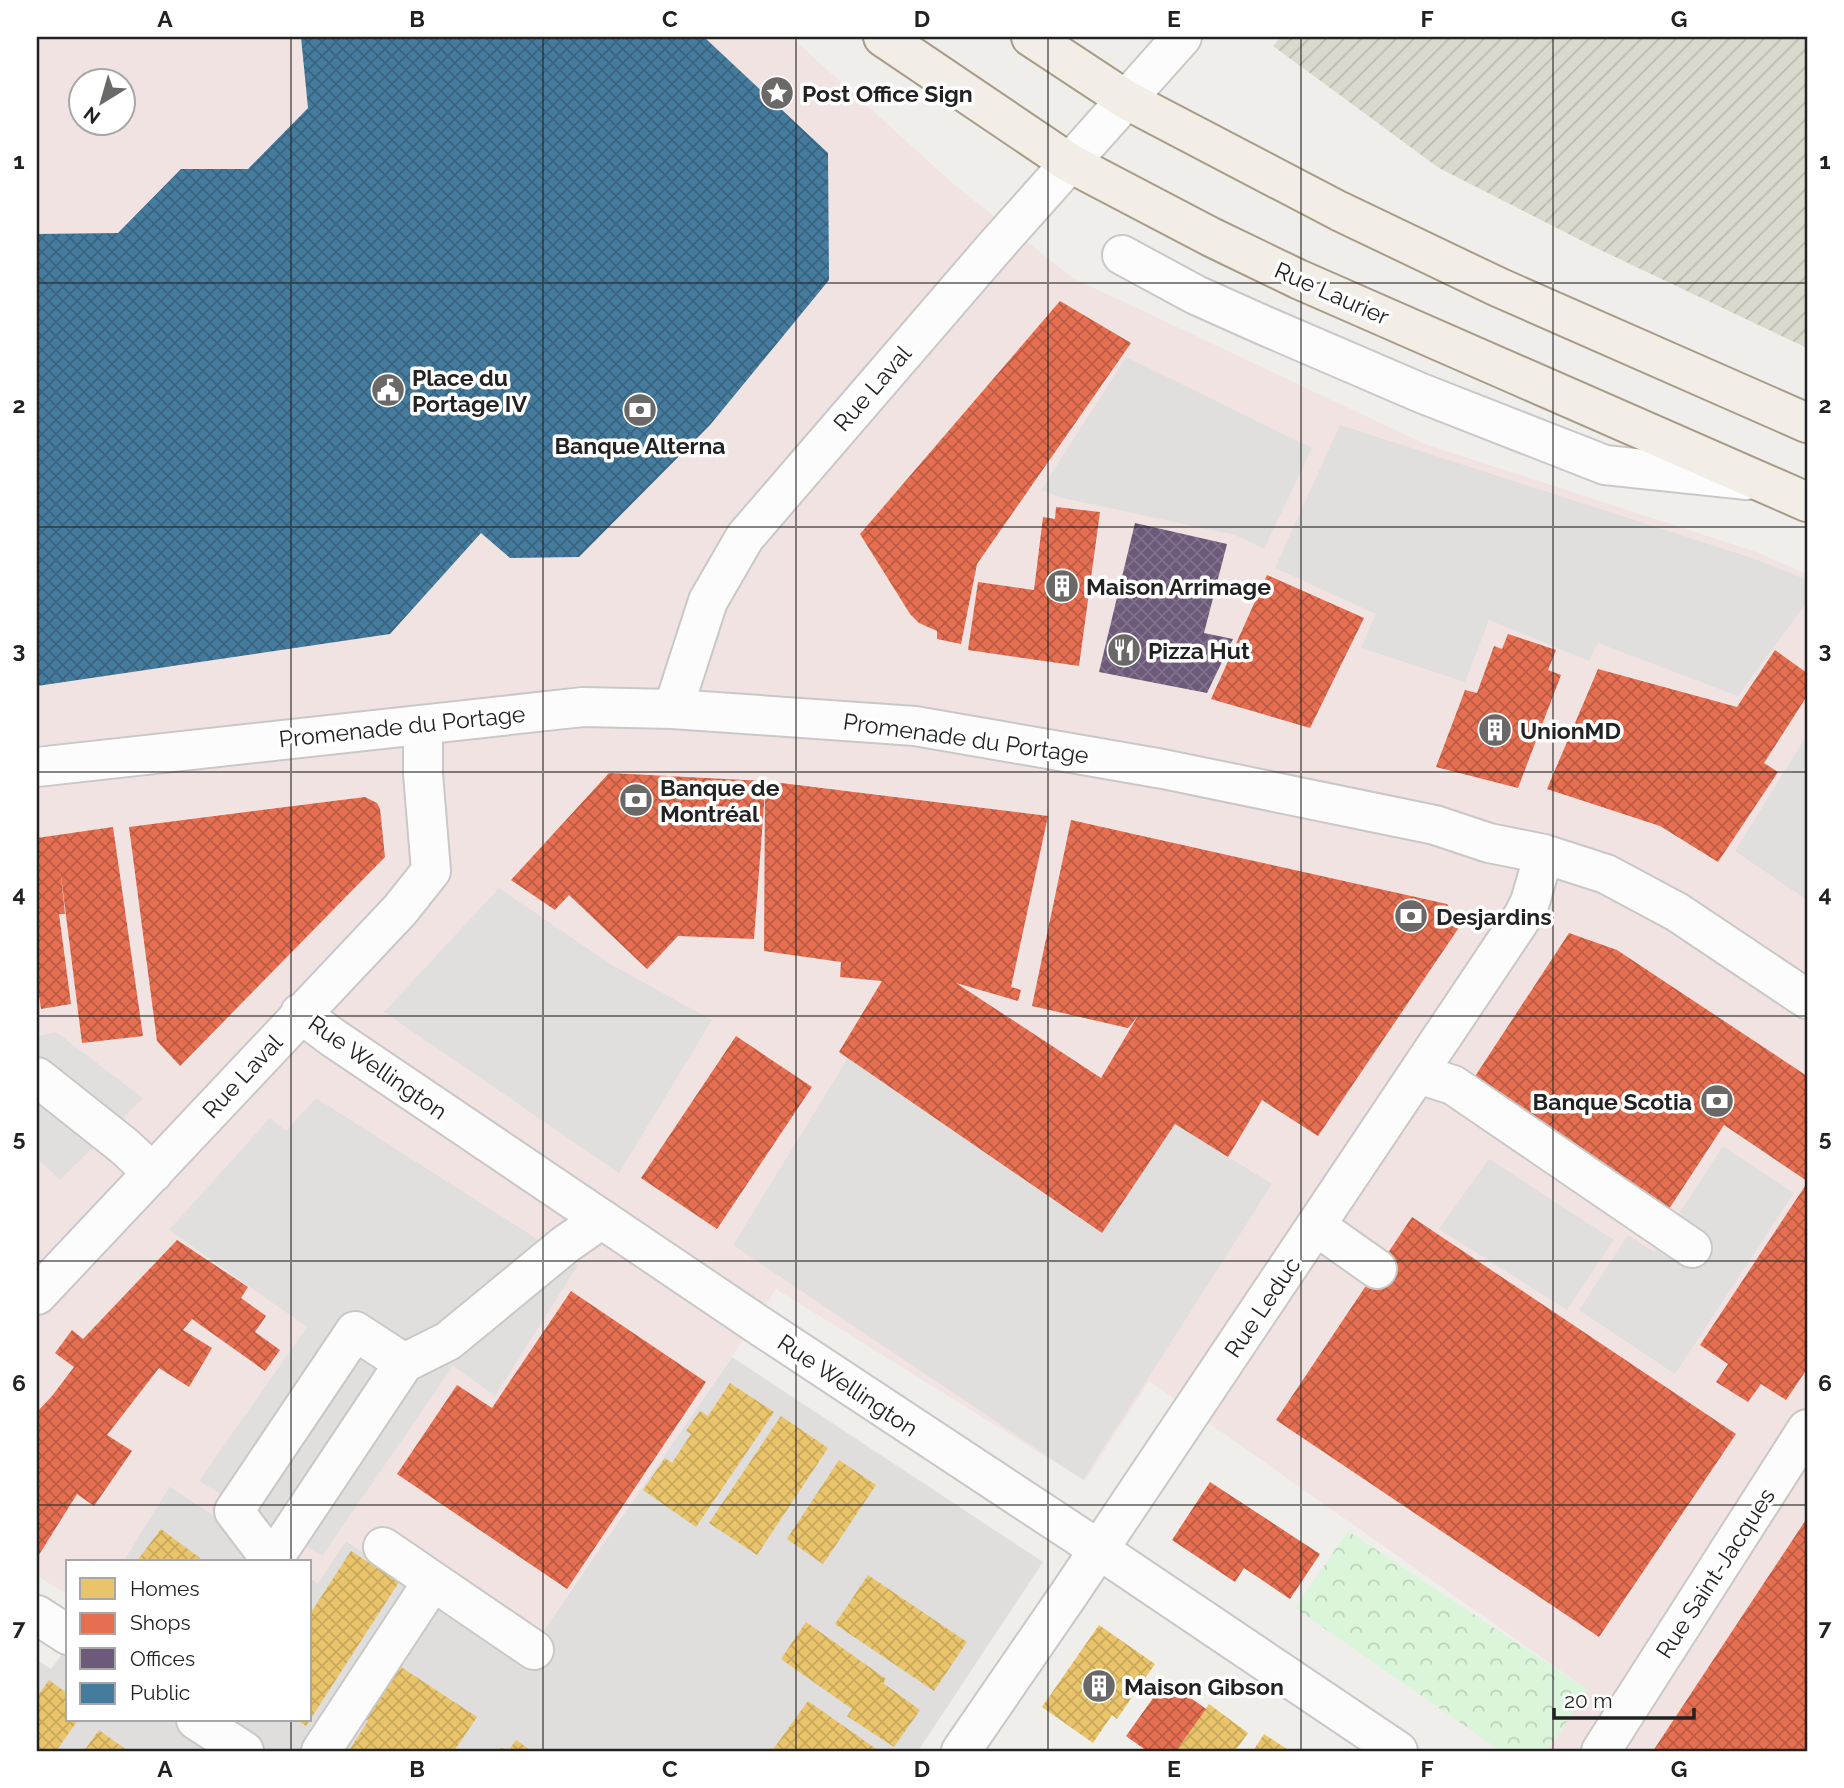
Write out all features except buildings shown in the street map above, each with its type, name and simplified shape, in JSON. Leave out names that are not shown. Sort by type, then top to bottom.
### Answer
[{"type":"main road","name":"Rue Laurier","points":[[883,37],[1068,162],[1298,279],[1807,502]]},
{"type":"main road","points":[[1031,37],[1125,99],[1339,211],[1498,287],[1807,423]]},
{"type":"street","name":"Rue Laval","points":[[673,709],[708,601],[745,537],[1068,162],[1182,37]]},
{"type":"street","points":[[1122,255],[1196,295],[1297,340],[1433,398],[1605,465],[1760,482]]},
{"type":"street","name":"Promenade du Portage","points":[[37,768],[559,708],[673,709],[915,726],[1163,769],[1435,825],[1489,842],[1544,854],[1606,874],[1640,891],[1677,912],[1807,999]]},
{"type":"street","name":"Rue Laval","points":[[37,1295],[400,910],[431,871],[423,774],[423,725]]},
{"type":"street","name":"Rue Leduc","points":[[961,1751],[1523,916],[1530,902],[1544,854]]},
{"type":"street","name":"Rue Wellington","points":[[300,1013],[760,1326],[1398,1751]]},
{"type":"street","points":[[1418,1074],[1453,1085],[1692,1248]]},
{"type":"street","points":[[37,1077],[124,1146],[153,1173]]},
{"type":"street","points":[[273,1560],[404,1363],[448,1341],[566,1244],[601,1219]]},
{"type":"street","points":[[1316,1226],[1377,1269]]},
{"type":"street","points":[[271,1560],[234,1511],[355,1331],[404,1363]]},
{"type":"street","name":"Rue Saint-Jacques","points":[[1601,1751],[1807,1429]]},
{"type":"street","points":[[383,1546],[534,1650]]},
{"type":"street","points":[[321,1751],[433,1581]]},
{"type":"street","points":[[37,1615],[66,1634]]},
{"type":"street","points":[[200,1722],[244,1751]]},
{"type":"shaded area","points":[[37,37],[791,37],[957,187],[1073,278],[1425,444],[1756,552],[1807,574],[1807,1751],[1547,1751],[1588,1690],[1149,1381],[1085,1481],[776,1289],[524,1659],[346,1541],[318,1584],[312,1580],[312,1560],[282,1560],[170,1486],[124,1560],[66,1560],[66,1594],[37,1576]]},
{"type":"shaded area","points":[[1281,37],[1807,37],[1807,348],[1590,245],[1439,168],[1273,46]]},
{"type":"shaded area","points":[[1126,357],[1312,448],[1264,549],[1235,535],[1063,498],[1041,490]]},
{"type":"shaded area","points":[[1340,425],[1755,559],[1807,580],[1807,602],[1738,696],[1598,643],[1589,661],[1489,620],[1465,682],[1361,648],[1376,614],[1275,568]]},
{"type":"shaded area","points":[[1807,735],[1807,900],[1735,851]]},
{"type":"shaded area","points":[[499,888],[612,965],[712,1020],[619,1173],[384,1012]]},
{"type":"shaded area","points":[[56,1032],[143,1098],[60,1180],[37,1158],[37,1036]]},
{"type":"shaded area","points":[[848,1058],[1101,1233],[1175,1124],[1272,1184],[1083,1480],[733,1245]]},
{"type":"shaded area","points":[[316,1098],[578,1265],[495,1396],[453,1366],[322,1556],[199,1481],[307,1327],[169,1230],[270,1118],[286,1131]]},
{"type":"shaded area","points":[[1723,1146],[1794,1193],[1675,1374],[1579,1310],[1628,1235],[1654,1252]]},
{"type":"shaded area","points":[[1489,1159],[1614,1240],[1567,1310],[1439,1229]]},
{"type":"shaded area","points":[[732,1357],[1043,1562],[918,1751],[37,1751],[37,1660],[51,1669],[66,1649],[66,1722],[312,1722],[312,1579],[318,1583],[346,1541],[524,1659]]},
{"type":"shaded area","points":[[169,1486],[282,1560],[124,1560]]},
{"type":"green space","points":[[1348,1531],[1588,1690],[1547,1751],[1501,1751],[1295,1608]]},
{"type":"place","name":"Post Office Sign","points":[[777,93]]},
{"type":"place","name":"Place du Portage IV","points":[[388,390]]},
{"type":"place","name":"Banque Alterna","points":[[640,410]]},
{"type":"place","name":"Maison Arrimage","points":[[1062,586]]},
{"type":"place","name":"Pizza Hut","points":[[1124,650]]},
{"type":"place","name":"UnionMD","points":[[1495,730]]},
{"type":"place","name":"Banque de Montréal","points":[[636,800]]},
{"type":"place","name":"Desjardins","points":[[1411,916]]},
{"type":"place","name":"Banque Scotia","points":[[1717,1101]]},
{"type":"place","name":"Maison Gibson","points":[[1099,1686]]}]
